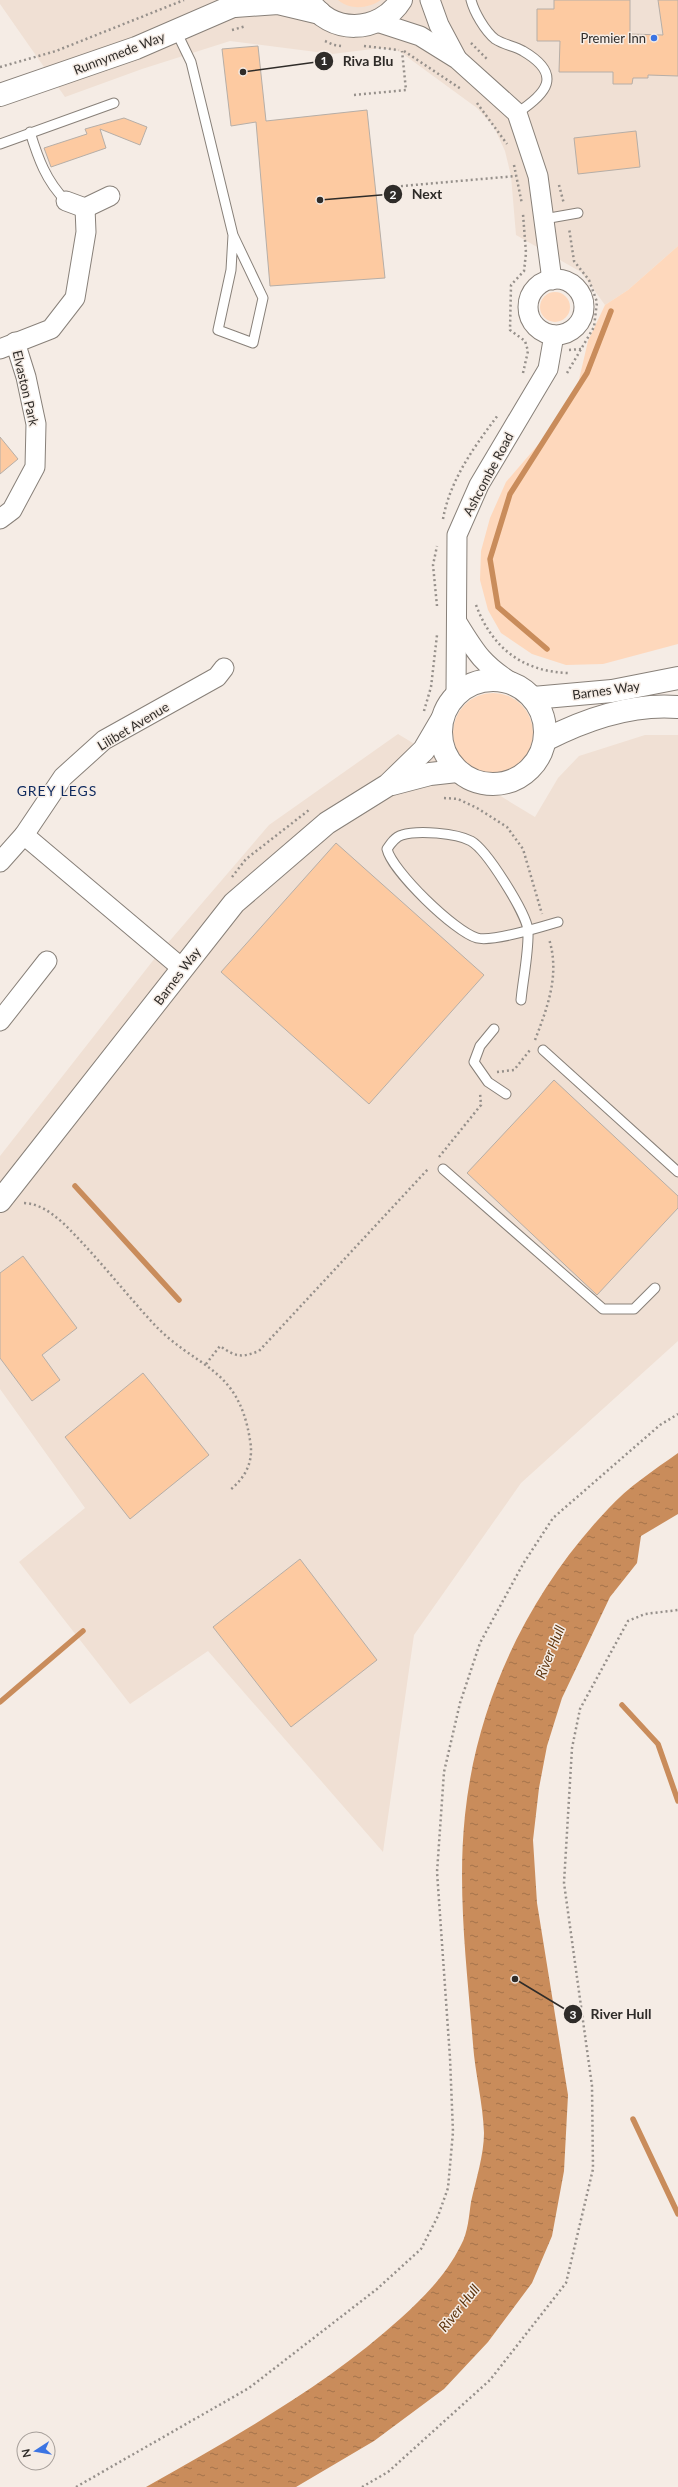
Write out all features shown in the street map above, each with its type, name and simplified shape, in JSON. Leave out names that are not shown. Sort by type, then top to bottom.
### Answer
[{"type":"street","points":[[401,0],[377,22],[420,36],[457,59],[516,113],[538,176],[552,280]]},
{"type":"street","points":[[430,0],[439,25],[457,59]]},
{"type":"street","name":"Runnymede Way","points":[[0,95],[64,74],[176,31],[241,3],[278,3],[314,7],[332,21],[347,26],[360,27],[377,22]]},
{"type":"street","points":[[66,201],[85,208],[110,196]]},
{"type":"street","points":[[8,345],[52,329],[75,298],[86,232],[85,208]]},
{"type":"street","points":[[552,280],[568,282],[578,289],[583,299],[584,311],[580,321],[574,329],[565,334],[554,335],[544,333],[536,327],[530,318],[528,308],[530,296],[536,287],[552,280]]},
{"type":"street","name":"Ashcombe Road","points":[[456,694],[457,535],[479,485],[548,369],[554,335]]},
{"type":"street","name":"Elvaston Park","points":[[0,519],[12,510],[35,467],[36,424],[26,377],[8,345]]},
{"type":"street","points":[[457,622],[475,651],[492,670],[514,684],[533,698],[544,718],[545,740],[541,753],[534,765],[525,774],[510,782],[494,785],[480,783],[457,771],[448,760],[440,735],[432,718],[447,706],[456,694],[469,685],[484,680],[499,680],[514,684]]},
{"type":"street","name":"Lilibet Avenue","points":[[0,862],[24,835],[63,777],[104,740],[216,678],[224,668]]},
{"type":"street","name":"Barnes Way","points":[[533,698],[612,690],[678,678]]},
{"type":"street","name":"Barnes Way","points":[[545,740],[595,718],[621,711],[648,707],[678,707]]},
{"type":"street","name":"Barnes Way","points":[[9,1204],[183,969],[234,903],[327,823],[388,785],[424,750],[432,718]]},
{"type":"street","name":"Barnes Way","points":[[388,785],[430,774],[457,771]]},
{"type":"street","points":[[24,835],[183,969]]},
{"type":"street","points":[[0,1021],[47,961]]},
{"type":"lane","points":[[471,0],[484,25],[495,38],[537,60],[544,70],[547,81],[544,91],[538,99],[516,113]]},
{"type":"lane","points":[[176,31],[191,62],[233,235],[263,298],[253,343],[218,330],[231,270],[233,235]]},
{"type":"lane","points":[[0,144],[114,103]]},
{"type":"lane","points":[[30,132],[39,162],[53,188],[66,201]]},
{"type":"lane","points":[[544,219],[578,213]]},
{"type":"lane","points":[[521,1000],[528,930],[522,913],[484,854],[471,841],[437,833],[411,833],[393,840],[387,849],[389,859],[398,871],[420,894],[461,930],[478,938],[502,936],[528,930],[558,922]]},
{"type":"lane","points":[[494,1029],[480,1046],[474,1062],[488,1082],[506,1094]]},
{"type":"lane","points":[[543,1050],[678,1172]]},
{"type":"lane","points":[[444,1169],[603,1309],[634,1309],[655,1288]]},
{"type":"path","points":[[0,67],[56,51],[184,0]]},
{"type":"path","points":[[236,28],[251,26]]},
{"type":"path","points":[[320,38],[334,46],[348,46]]},
{"type":"path","points":[[363,46],[402,50],[466,93]]},
{"type":"path","points":[[354,95],[406,90],[402,50]]},
{"type":"path","points":[[472,97],[510,148]]},
{"type":"path","points":[[513,162],[523,208],[526,253],[524,271],[511,285],[510,330],[525,340],[528,351],[521,380]]},
{"type":"path","points":[[391,187],[516,176]]},
{"type":"path","points":[[442,523],[446,503],[470,453],[501,410]]},
{"type":"path","points":[[437,608],[433,565],[438,542]]},
{"type":"path","points":[[432,718],[431,687],[437,629]]},
{"type":"path","points":[[206,1364],[220,1346],[234,1355],[247,1356],[260,1351],[425,1174],[481,1105],[480,1093],[488,1082],[498,1071],[514,1070],[533,1046],[550,1000],[554,968],[545,925],[523,849],[507,827],[477,808],[458,799],[444,798]]},
{"type":"path","points":[[9,1204],[34,1204],[46,1209],[62,1222],[160,1331],[206,1364],[232,1389],[246,1418],[250,1458],[242,1481],[230,1490]]},
{"type":"path","points":[[76,2487],[249,2388],[377,2289],[421,2249],[438,2216],[448,2188],[453,2132],[450,2058],[437,1872],[444,1772],[460,1703],[480,1644],[523,1564],[553,1518],[660,1425],[678,1414]]},
{"type":"path","points":[[362,2487],[388,2472],[490,2380],[566,2282],[593,2169],[592,2086],[564,1883],[572,1748],[580,1709],[628,1621],[645,1614],[678,1610]]},
{"type":"shaded area","points":[[0,0],[678,0],[678,246],[628,290],[605,305],[581,272],[516,235],[511,176],[505,151],[494,127],[477,108],[399,51],[381,48],[332,54],[230,41],[142,69],[65,97],[0,4]]},
{"type":"shaded area","points":[[338,0],[381,0],[371,5],[354,7]]},
{"type":"shaded area","points":[[678,246],[678,644],[603,664],[566,665],[532,654],[501,633],[488,610],[480,580],[481,551],[490,518],[506,482],[549,432],[578,384],[588,341],[605,305],[628,290]]},
{"type":"shaded area","points":[[555,292],[561,293],[569,301],[569,313],[561,321],[555,322],[549,321],[541,313],[540,307],[541,301],[549,293]]},
{"type":"shaded area","points":[[493,693],[508,696],[521,705],[530,718],[533,733],[530,748],[521,761],[508,770],[493,773],[478,770],[465,761],[456,748],[453,733],[456,718],[465,705],[478,696]]},
{"type":"shaded area","points":[[398,734],[535,817],[558,778],[579,756],[645,735],[678,735],[678,1341],[521,1483],[414,1635],[383,1852],[208,1651],[130,1704],[19,1562],[85,1508],[0,1389],[0,1156],[155,958],[269,825]]},
{"type":"water","points":[[678,1453],[678,1514],[641,1536],[637,1563],[610,1597],[562,1698],[547,1746],[539,1788],[533,1840],[537,1903],[568,2095],[564,2171],[552,2236],[532,2283],[488,2342],[444,2389],[374,2441],[296,2487],[146,2487],[246,2429],[311,2388],[372,2343],[418,2302],[449,2266],[461,2245],[467,2230],[471,2202],[484,2141],[482,2111],[474,2055],[462,1901],[465,1815],[471,1772],[481,1730],[511,1650],[531,1612],[554,1576],[580,1541],[624,1493]]},
{"type":"building","points":[[554,0],[630,0],[630,34],[663,35],[658,0],[678,0],[678,76],[648,75],[648,78],[633,78],[632,84],[613,84],[613,72],[559,72],[560,41],[537,41],[537,9],[554,9]]},
{"type":"building","points":[[258,46],[266,121],[367,110],[385,278],[270,286],[256,122],[231,126],[222,49]]},
{"type":"building","points":[[124,118],[147,127],[140,145],[100,129],[106,148],[51,167],[44,148],[87,134],[85,129]]},
{"type":"building","points":[[636,131],[640,167],[578,174],[574,138]]},
{"type":"building","points":[[0,437],[18,459],[0,474]]},
{"type":"building","points":[[336,843],[484,975],[369,1104],[221,972]]},
{"type":"building","points":[[554,1080],[678,1196],[678,1208],[597,1295],[467,1173]]},
{"type":"building","points":[[23,1256],[77,1328],[42,1355],[60,1380],[32,1401],[0,1358],[0,1273]]},
{"type":"building","points":[[143,1373],[209,1455],[130,1519],[65,1437]]},
{"type":"building","points":[[300,1559],[377,1660],[291,1727],[213,1627]]},
{"type":"waterway","points":[[547,649],[498,607],[490,559],[510,494],[587,373],[611,311]]},
{"type":"waterway","points":[[75,1186],[179,1300]]},
{"type":"waterway","points":[[0,1702],[83,1631]]},
{"type":"waterway","points":[[622,1705],[658,1744],[678,1801]]},
{"type":"waterway","points":[[633,2119],[678,2214]]},
{"type":"place","name":"Premier Inn","points":[[654,38]]},
{"type":"place","name":"Riva Blu","points":[[243,72]]},
{"type":"place","name":"Next","points":[[320,200]]},
{"type":"place","name":"River Hull","points":[[515,1979]]},
{"type":"district","name":"GREY LEGS","points":[[57,791]]}]
